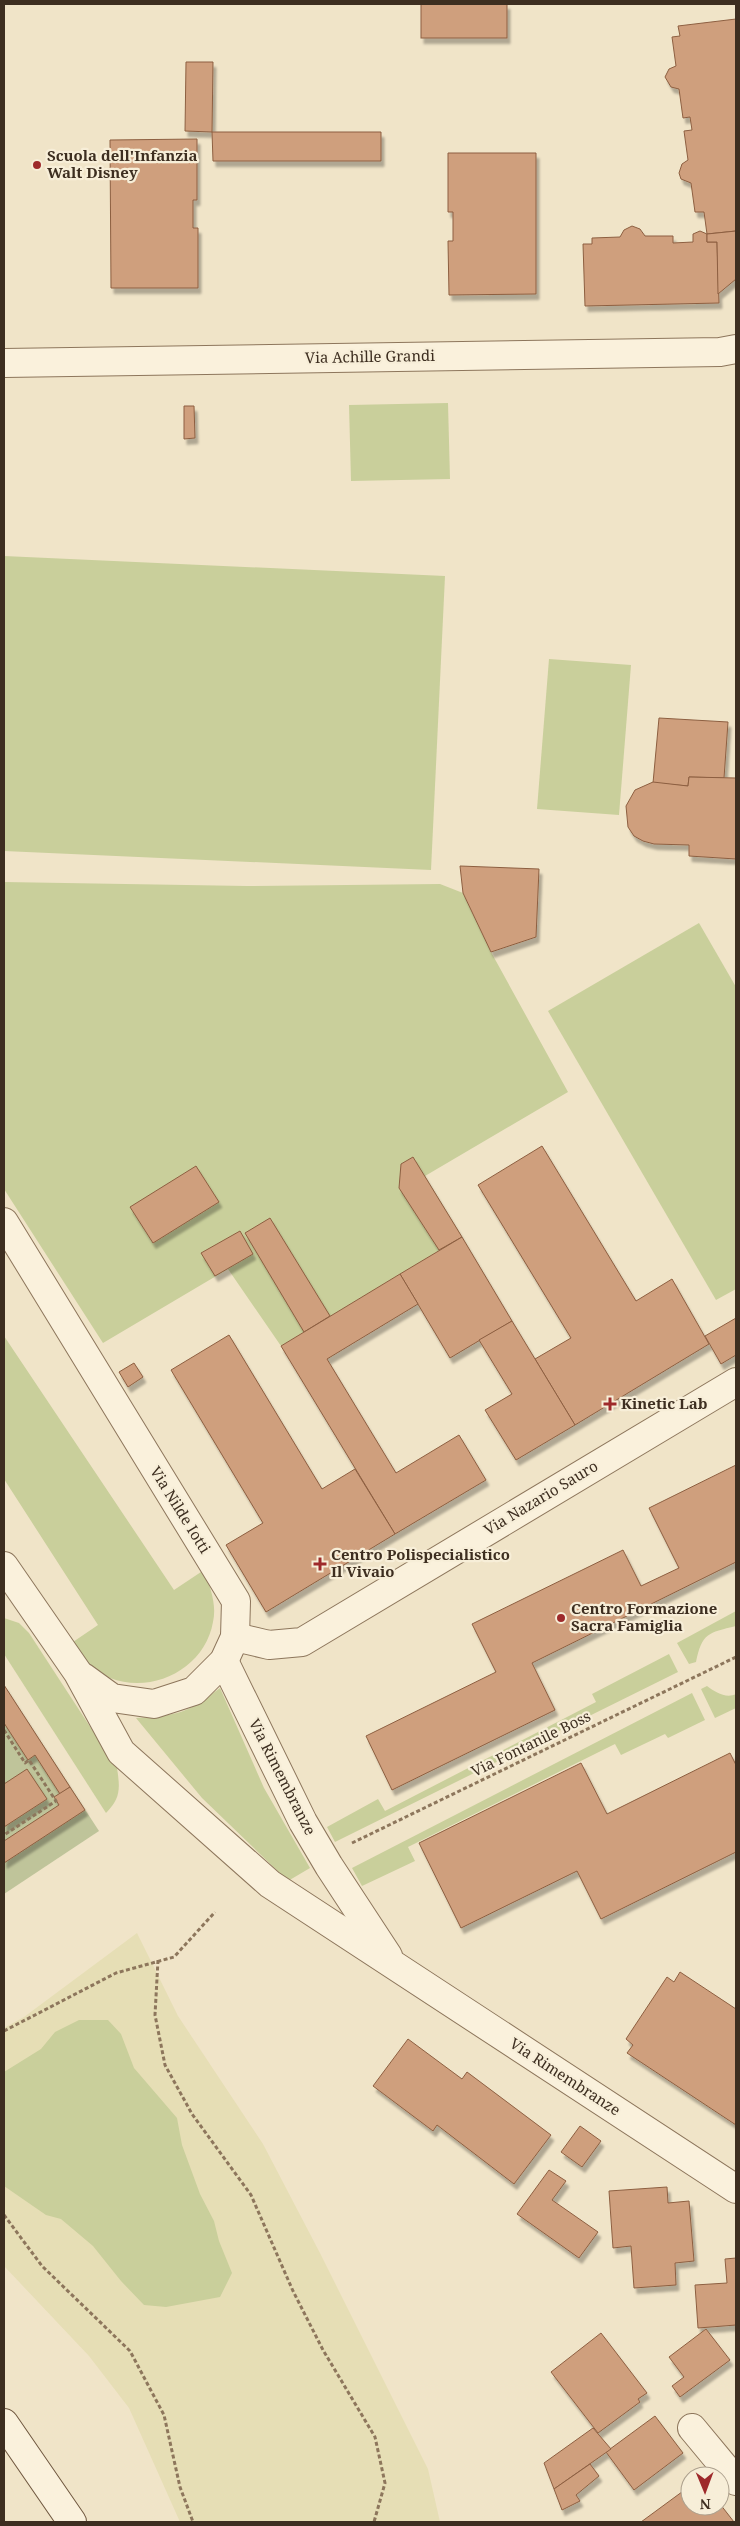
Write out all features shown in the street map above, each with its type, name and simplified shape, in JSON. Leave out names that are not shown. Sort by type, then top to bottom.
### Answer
[{"type":"street","name":"Via Achille Grandi","points":[[4,363],[720,352],[736,349]]},
{"type":"street","name":"Via Nilde Iotti","points":[[4,1222],[236,1601],[229,1649]]},
{"type":"street","name":"Via Nazario Sauro","points":[[229,1649],[302,1642],[736,1382]]},
{"type":"street","points":[[4,1566],[78,1674],[112,1698],[154,1704],[194,1691],[229,1649]]},
{"type":"street","name":"Via Rimembranze","points":[[229,1649],[303,1822],[329,1866],[394,1966]]},
{"type":"street","name":"Via Rimembranze","points":[[78,1674],[121,1752],[270,1884],[736,2189]]},
{"type":"street","points":[[4,2423],[72,2522]]},
{"type":"street","points":[[692,2428],[736,2481]]},
{"type":"path","name":"Via Fontanile Boss","points":[[344,1847],[736,1657]]},
{"type":"path","points":[[4,1730],[25,1763],[29,1760],[56,1801],[4,1835]]},
{"type":"path","points":[[4,2031],[116,1973],[174,1957],[214,1912]]},
{"type":"path","points":[[158,1960],[155,2015],[165,2066],[192,2114],[251,2195],[293,2291],[323,2350],[375,2437],[386,2483],[374,2522]]},
{"type":"path","points":[[4,2215],[42,2266],[130,2352],[164,2415],[180,2487],[193,2522]]},
{"type":"shaded area","points":[[137,1933],[178,2016],[263,2144],[321,2255],[428,2469],[440,2522],[180,2522],[129,2408],[89,2356],[4,2266],[4,2028],[24,2017]]},
{"type":"green space","points":[[448,403],[450,479],[351,481],[349,405]]},
{"type":"green space","points":[[4,556],[445,576],[431,870],[4,851]]},
{"type":"green space","points":[[549,659],[631,665],[619,815],[537,809]]},
{"type":"green space","points":[[4,882],[247,886],[440,884],[463,893],[491,952],[568,1092],[425,1176],[462,1237],[281,1346],[228,1269],[103,1343],[4,1189]]},
{"type":"green space","points":[[699,923],[736,987],[736,1289],[716,1300],[548,1011]]},
{"type":"green space","points":[[4,1336],[174,1590],[204,1570],[211,1589],[214,1609],[213,1622],[208,1638],[200,1653],[175,1674],[143,1683],[126,1682],[110,1678],[93,1668],[70,1644],[98,1625],[4,1479]]},
{"type":"green space","points":[[736,1611],[736,1626],[719,1630],[708,1636],[701,1645],[696,1662],[689,1664],[677,1643]]},
{"type":"green space","points":[[4,1618],[19,1623],[29,1633],[117,1768],[119,1781],[117,1797],[106,1813],[4,1654]]},
{"type":"green space","points":[[669,1654],[678,1672],[335,1842],[327,1827],[378,1799],[385,1811],[596,1702],[592,1694]]},
{"type":"green space","points":[[4,1685],[99,1831],[4,1894]]},
{"type":"green space","points":[[707,1686],[728,1696],[736,1694],[736,1708],[715,1718],[701,1689]]},
{"type":"green space","points":[[220,1688],[264,1788],[310,1868],[288,1881],[202,1798],[136,1718],[181,1712],[199,1703]]},
{"type":"green space","points":[[692,1693],[705,1720],[668,1738],[665,1734],[621,1755],[615,1744],[408,1847],[415,1861],[362,1886],[352,1868]]},
{"type":"green space","points":[[79,2020],[108,2020],[121,2034],[134,2068],[177,2118],[182,2145],[200,2194],[214,2221],[219,2241],[232,2273],[220,2297],[166,2307],[144,2305],[121,2281],[93,2246],[61,2219],[46,2215],[4,2186],[4,2072],[41,2049],[55,2032]]},
{"type":"building","points":[[421,4],[507,4],[507,38],[421,38]]},
{"type":"building","points":[[736,19],[736,231],[707,234],[704,212],[695,212],[691,183],[681,179],[679,173],[682,164],[688,160],[684,131],[692,130],[690,117],[683,118],[679,89],[671,87],[665,77],[669,69],[676,66],[672,37],[680,36],[678,26]]},
{"type":"building","points":[[186,62],[213,62],[212,132],[185,131]]},
{"type":"building","points":[[212,132],[381,132],[381,161],[213,161]]},
{"type":"building","points":[[197,139],[197,200],[193,200],[193,228],[198,228],[198,288],[111,288],[110,140]]},
{"type":"building","points":[[448,153],[536,153],[536,294],[449,295],[448,241],[453,241],[453,212],[448,212]]},
{"type":"building","points":[[632,226],[640,229],[645,236],[673,236],[673,243],[693,242],[693,234],[700,231],[707,234],[707,242],[717,242],[719,303],[585,306],[583,244],[592,244],[592,238],[620,237],[624,230]]},
{"type":"building","points":[[736,231],[736,279],[718,294],[717,242],[707,242],[707,234]]},
{"type":"building","points":[[184,406],[194,406],[195,438],[184,439]]},
{"type":"building","points":[[659,718],[728,722],[724,778],[689,777],[688,786],[653,783]]},
{"type":"building","points":[[689,777],[736,778],[736,859],[689,856],[689,845],[654,844],[643,841],[634,836],[628,827],[626,806],[635,790],[653,782],[688,786]]},
{"type":"building","points":[[460,866],[539,869],[536,937],[491,952],[463,893]]},
{"type":"building","points":[[542,1146],[636,1301],[672,1279],[709,1344],[575,1425],[535,1359],[571,1338],[478,1185]]},
{"type":"building","points":[[413,1157],[462,1237],[439,1250],[399,1188],[401,1164]]},
{"type":"building","points":[[196,1166],[219,1202],[153,1243],[130,1207]]},
{"type":"building","points":[[270,1218],[330,1316],[304,1332],[245,1233]]},
{"type":"building","points":[[240,1231],[253,1254],[215,1276],[201,1253]]},
{"type":"building","points":[[462,1237],[512,1321],[450,1358],[400,1274]]},
{"type":"building","points":[[400,1274],[418,1304],[327,1359],[396,1473],[459,1435],[486,1480],[395,1534],[281,1346]]},
{"type":"building","points":[[736,1318],[736,1355],[721,1364],[705,1336]]},
{"type":"building","points":[[512,1321],[575,1425],[516,1460],[485,1410],[512,1394],[479,1340]]},
{"type":"building","points":[[229,1335],[322,1489],[355,1469],[395,1534],[266,1612],[226,1545],[263,1523],[171,1370]]},
{"type":"building","points":[[134,1363],[143,1377],[128,1387],[119,1372]]},
{"type":"building","points":[[736,1465],[736,1562],[532,1663],[555,1710],[392,1790],[366,1736],[496,1672],[472,1624],[623,1550],[641,1586],[679,1568],[649,1508]]},
{"type":"building","points":[[4,1685],[70,1787],[60,1794],[35,1755],[28,1760],[4,1723]]},
{"type":"building","points":[[730,1753],[736,1765],[736,1852],[601,1919],[577,1871],[461,1928],[419,1843],[581,1763],[607,1814]]},
{"type":"building","points":[[27,1769],[47,1799],[4,1827],[4,1784]]},
{"type":"building","points":[[70,1787],[85,1810],[4,1863],[4,1841],[59,1805],[54,1797]]},
{"type":"building","points":[[680,1972],[736,2009],[736,2125],[627,2053],[633,2045],[626,2039],[667,1977],[674,1982]]},
{"type":"building","points":[[408,2039],[462,2079],[467,2072],[551,2135],[514,2184],[437,2125],[433,2131],[373,2086]]},
{"type":"building","points":[[580,2126],[601,2141],[582,2167],[561,2152]]},
{"type":"building","points":[[549,2170],[566,2181],[552,2200],[598,2232],[579,2258],[517,2214]]},
{"type":"building","points":[[667,2187],[668,2203],[689,2201],[694,2261],[675,2263],[676,2285],[634,2288],[631,2246],[613,2248],[609,2191]]},
{"type":"building","points":[[736,2258],[736,2325],[698,2328],[695,2285],[727,2283],[725,2259]]},
{"type":"building","points":[[706,2329],[730,2360],[680,2397],[672,2386],[684,2377],[669,2357]]},
{"type":"building","points":[[601,2333],[647,2393],[638,2399],[640,2402],[598,2433],[551,2372]]},
{"type":"building","points":[[655,2416],[683,2453],[634,2490],[606,2452]]},
{"type":"building","points":[[593,2428],[611,2449],[554,2489],[544,2463]]},
{"type":"building","points":[[590,2464],[599,2476],[576,2495],[580,2501],[562,2510],[554,2489]]},
{"type":"building","points":[[680,2493],[680,2516],[729,2516],[734,2522],[641,2522]]},
{"type":"place","name":"Scuola dell'Infanzia Walt Disney","points":[[37,165]]},
{"type":"place","name":"Kinetic Lab","points":[[610,1404]]},
{"type":"place","name":"Centro Polispecialistico Il Vivaio","points":[[320,1564]]},
{"type":"place","name":"Centro Formazione Sacra Famiglia","points":[[561,1618]]}]
